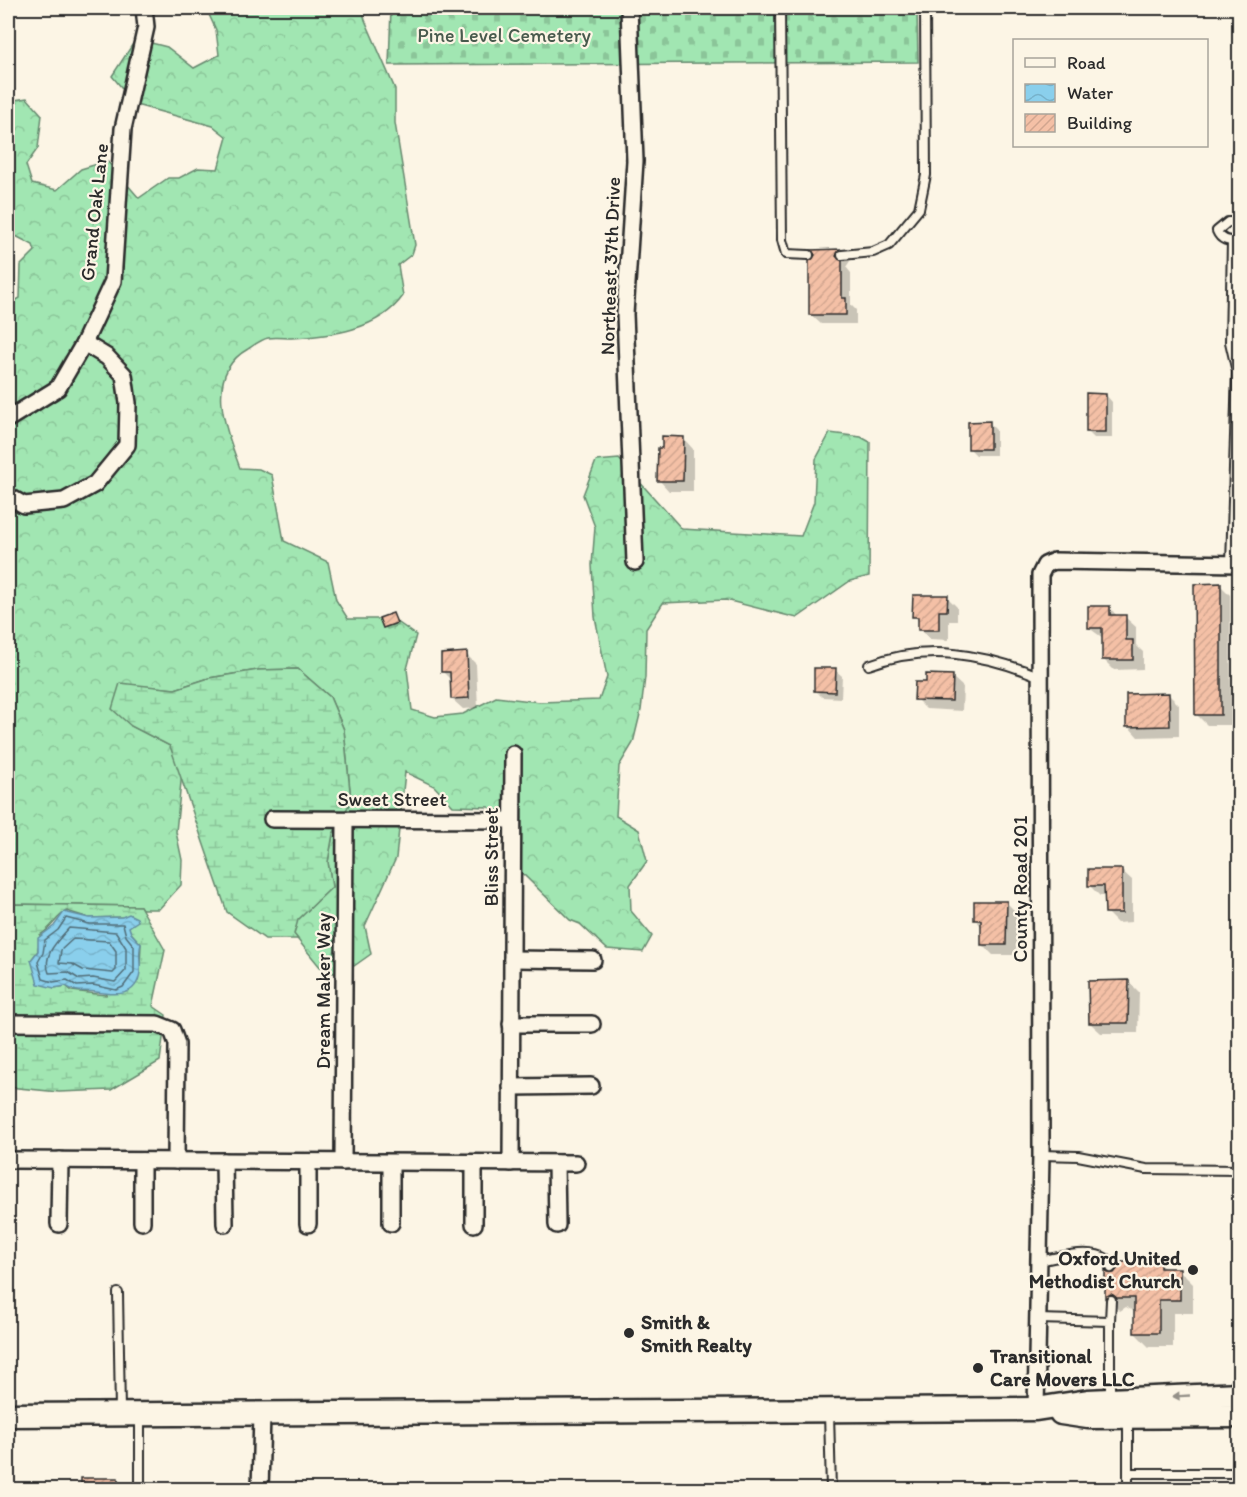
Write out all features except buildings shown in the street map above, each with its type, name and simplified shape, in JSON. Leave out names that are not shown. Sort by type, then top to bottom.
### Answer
[{"type":"street","name":"Grand Oak Lane","points":[[8,419],[58,388],[84,343],[113,280],[123,129],[146,27],[144,8]]},
{"type":"street","name":"Northeast 37th Drive","points":[[629,8],[636,161],[625,314],[635,561]]},
{"type":"street","points":[[8,496],[24,506],[64,501],[95,484],[127,445],[128,403],[124,375],[107,357],[84,343]]},
{"type":"street","name":"County Road 201","points":[[1036,1409],[1041,1155],[1040,575],[1045,565],[1054,561],[1235,564]]},
{"type":"street","name":"Bliss Street","points":[[511,1163],[513,754]]},
{"type":"street","name":"Sweet Street","points":[[272,819],[512,820]]},
{"type":"street","name":"Dream Maker Way","points":[[343,1162],[345,820]]},
{"type":"street","points":[[512,959],[592,960]]},
{"type":"street","points":[[8,1023],[157,1024],[172,1030],[177,1044],[176,1161]]},
{"type":"street","points":[[512,1024],[592,1024]]},
{"type":"street","points":[[511,1087],[591,1086]]},
{"type":"street","points":[[8,1160],[576,1163]]},
{"type":"street","points":[[59,1224],[60,1160]]},
{"type":"street","points":[[142,1161],[142,1222]]},
{"type":"street","points":[[224,1161],[225,1224]]},
{"type":"street","points":[[308,1162],[308,1224]]},
{"type":"street","points":[[391,1162],[391,1223]]},
{"type":"street","points":[[556,1163],[557,1225]]},
{"type":"street","points":[[474,1164],[474,1224]]},
{"type":"street","points":[[8,1415],[1036,1409],[1110,1400],[1239,1394]]},
{"type":"street","points":[[1036,1409],[1088,1417],[1239,1416]]},
{"type":"street","points":[[260,1490],[262,1414]]},
{"type":"lane","points":[[780,8],[782,240],[786,254],[809,255]]},
{"type":"lane","points":[[842,255],[873,252],[889,245],[919,209],[926,175],[925,8]]},
{"type":"lane","points":[[1235,564],[1237,372],[1230,342],[1235,242],[1219,236],[1217,231],[1228,222],[1239,222]]},
{"type":"lane","points":[[869,665],[886,658],[939,653],[975,655],[1000,660],[1041,677]]},
{"type":"lane","points":[[1239,1080],[1239,1140]]},
{"type":"lane","points":[[1041,1155],[1078,1155],[1146,1168],[1239,1170]]},
{"type":"lane","points":[[1039,1261],[1077,1255],[1095,1256],[1107,1260],[1111,1268]]},
{"type":"lane","points":[[118,1293],[140,1490]]},
{"type":"lane","points":[[1110,1400],[1111,1300]]},
{"type":"lane","points":[[1038,1320],[1110,1321]]},
{"type":"lane","points":[[830,1412],[831,1490]]},
{"type":"lane","points":[[1128,1416],[1128,1490]]},
{"type":"lane","points":[[1128,1473],[1239,1473]]},
{"type":"green space","points":[[206,8],[362,8],[395,89],[395,123],[415,245],[412,254],[398,265],[403,296],[381,317],[353,329],[322,335],[268,338],[258,342],[234,360],[226,373],[222,388],[222,404],[229,437],[240,468],[259,469],[272,475],[284,541],[328,562],[336,600],[348,619],[393,619],[416,635],[407,669],[412,710],[435,717],[463,714],[496,697],[540,702],[599,700],[607,677],[595,617],[592,565],[595,527],[583,495],[596,461],[619,459],[682,529],[801,536],[814,502],[816,459],[830,433],[861,437],[870,442],[869,576],[850,581],[797,618],[726,600],[663,603],[646,629],[645,677],[641,710],[633,743],[619,766],[616,816],[639,830],[647,861],[630,885],[631,911],[652,936],[643,952],[607,949],[580,924],[570,920],[520,871],[507,839],[489,807],[453,806],[434,786],[405,772],[396,858],[365,926],[371,954],[340,976],[320,967],[294,935],[297,920],[332,887],[328,862],[333,834],[351,800],[344,730],[330,697],[298,669],[258,670],[209,678],[175,689],[120,684],[131,726],[170,746],[182,772],[176,832],[182,860],[181,885],[159,909],[142,909],[140,906],[8,904],[8,305],[20,298],[21,265],[35,251],[33,245],[8,232],[8,101],[27,98],[42,115],[38,148],[26,165],[32,184],[57,190],[81,169],[107,161],[139,198],[168,178],[179,178],[198,168],[218,169],[227,137],[213,126],[136,105],[112,76],[136,39],[167,47],[194,68],[219,55],[216,30]]},
{"type":"green space","name":"Pine Level Cemetery","points":[[391,8],[917,8],[918,62],[389,65]]},
{"type":"green space","points":[[298,669],[330,697],[344,730],[351,801],[333,834],[328,862],[332,887],[298,920],[294,934],[298,939],[265,939],[227,912],[170,746],[131,726],[112,709],[120,683],[175,689],[209,678],[258,670]]},
{"type":"green space","points":[[8,904],[140,906],[165,950],[153,1006],[166,1015],[160,1061],[111,1090],[59,1092],[8,1087]],"holes":[[[67,911],[89,918],[123,917],[131,933],[141,944],[140,966],[106,995],[72,991],[66,986],[54,988],[31,960],[38,951],[40,935],[63,913]]]},
{"type":"water","points":[[64,912],[89,918],[122,917],[129,914],[137,918],[138,921],[129,927],[131,933],[141,944],[140,972],[138,980],[130,991],[110,994],[77,991],[66,986],[54,988],[38,984],[31,960],[38,951],[38,938],[54,926]]},
{"type":"place","name":"Oxford United Methodist Church","points":[[1193,1270]]},
{"type":"place","name":"Smith & Smith Realty","points":[[629,1333]]},
{"type":"place","name":"Transitional Care Movers LLC","points":[[978,1368]]}]
